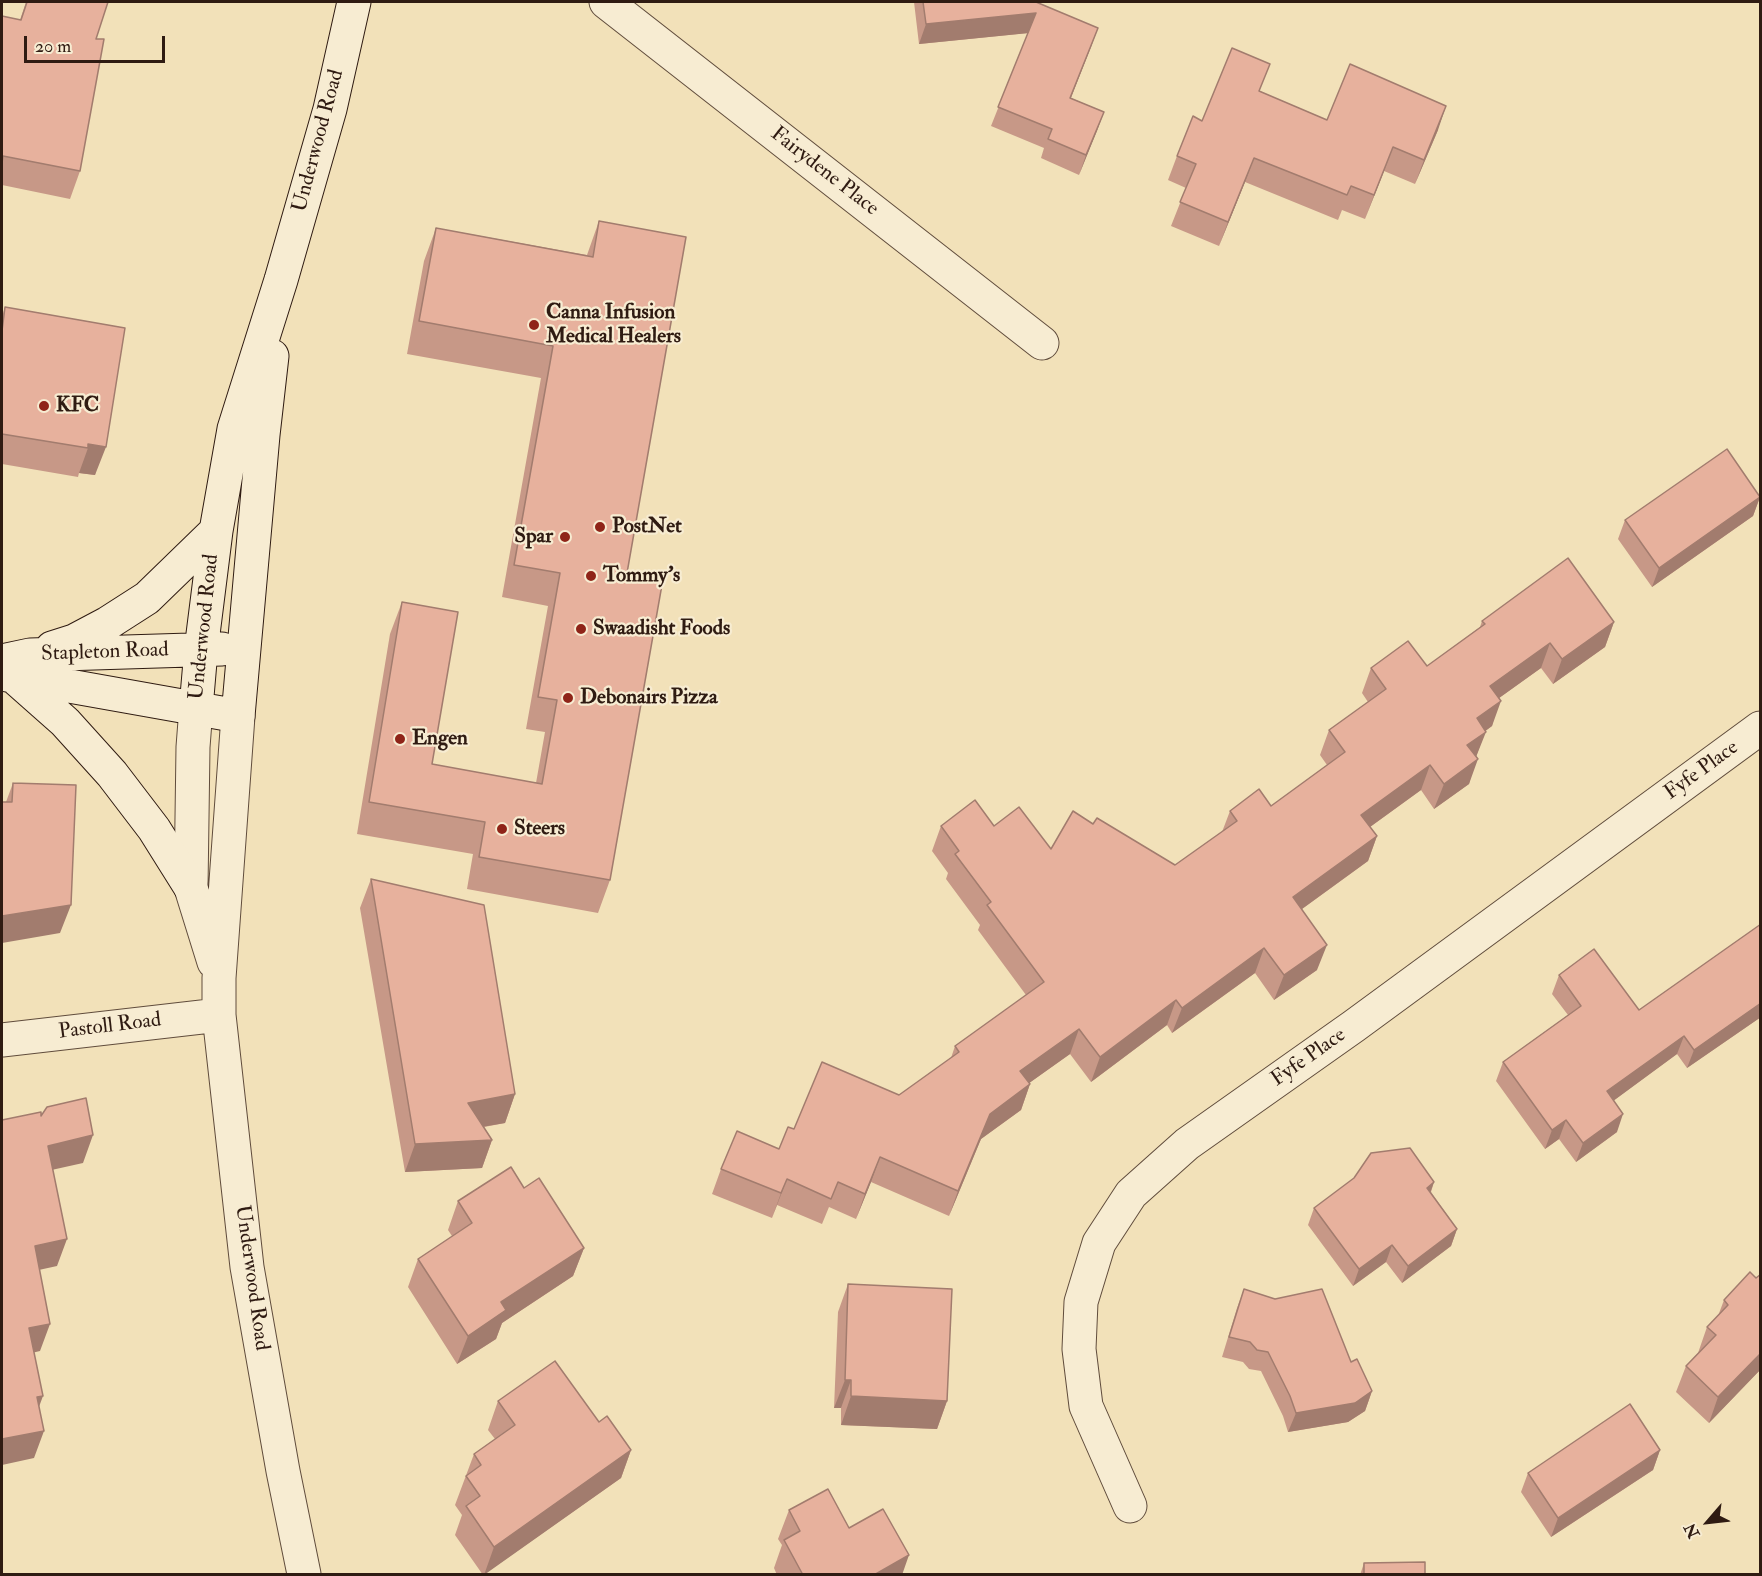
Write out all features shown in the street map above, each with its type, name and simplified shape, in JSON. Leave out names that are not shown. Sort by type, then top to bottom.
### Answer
[{"type":"street","name":"Underwood Road","points":[[219,978],[191,888],[193,747],[201,650],[216,531],[234,429],[281,280],[330,109],[354,2]]},
{"type":"street","name":"Fairydene Place","points":[[606,2],[1042,343]]},
{"type":"street","name":"Underwood Road","points":[[281,280],[263,435],[238,716],[219,978],[219,1015],[247,1267],[304,1575]]},
{"type":"street","points":[[191,888],[154,829],[112,774],[11,667],[74,641],[147,598],[216,531]]},
{"type":"street","name":"Stapleton Road","points":[[11,667],[245,647]]},
{"type":"street","name":"Stapleton Road","points":[[11,667],[238,716]]},
{"type":"street","name":"Fyfe Place","points":[[1130,1506],[1086,1406],[1079,1349],[1081,1302],[1099,1243],[1131,1194],[1187,1144],[1364,1019],[1761,729]]},
{"type":"street","name":"Pastoll Road","points":[[2,1040],[219,1015]]},
{"type":"building","points":[[27,2],[108,2],[96,39],[104,39],[80,171],[3,156],[2,163],[2,16],[21,20]]},
{"type":"building","points":[[923,2],[1036,2],[1098,28],[1070,98],[1104,112],[1086,155],[1048,139],[1052,129],[998,107],[1036,13],[926,24]]},
{"type":"building","points":[[1232,48],[1270,64],[1259,91],[1327,120],[1350,64],[1446,106],[1424,160],[1393,147],[1374,195],[1351,186],[1347,195],[1254,158],[1228,222],[1180,202],[1196,164],[1177,156],[1193,116],[1202,121]]},
{"type":"building","points":[[599,221],[686,237],[627,573],[663,579],[610,880],[479,857],[485,822],[369,802],[402,602],[458,612],[432,764],[542,784],[557,700],[538,697],[560,573],[514,565],[553,346],[419,321],[436,228],[593,257]]},
{"type":"building","points":[[5,307],[125,328],[106,447],[88,444],[88,448],[2,434],[2,331]]},
{"type":"building","points":[[1727,449],[1760,497],[1659,568],[1625,520]]},
{"type":"building","points":[[1568,558],[1614,622],[1562,659],[1550,643],[1490,686],[1501,701],[1477,718],[1486,732],[1467,745],[1478,759],[1444,784],[1430,765],[1361,815],[1377,836],[1293,897],[1327,945],[1284,975],[1264,948],[1182,1008],[1176,1000],[1100,1057],[1079,1029],[1020,1071],[1030,1084],[990,1114],[958,1191],[880,1157],[865,1194],[838,1182],[831,1199],[787,1179],[781,1193],[721,1169],[737,1131],[779,1149],[788,1127],[794,1129],[822,1062],[899,1095],[959,1052],[955,1046],[1044,982],[987,905],[991,902],[955,854],[959,851],[941,826],[975,800],[994,826],[1019,807],[1051,849],[1073,811],[1093,824],[1097,818],[1175,865],[1237,821],[1230,811],[1259,789],[1271,806],[1345,752],[1329,730],[1386,689],[1371,668],[1408,641],[1427,666],[1485,624],[1482,621]]},
{"type":"building","points":[[13,783],[76,785],[71,905],[2,916],[2,802],[12,802]]},
{"type":"building","points":[[371,879],[484,905],[515,1094],[468,1103],[492,1140],[415,1144]]},
{"type":"building","points":[[1761,924],[1761,1003],[1694,1050],[1684,1036],[1607,1091],[1623,1114],[1583,1143],[1566,1120],[1552,1130],[1503,1062],[1581,1006],[1559,975],[1594,949],[1639,1010]]},
{"type":"building","points":[[86,1098],[93,1135],[48,1146],[67,1239],[35,1246],[50,1324],[29,1328],[43,1396],[37,1397],[44,1431],[2,1439],[2,1120],[41,1112],[41,1116],[47,1107]]},
{"type":"building","points":[[1410,1148],[1434,1182],[1427,1188],[1457,1229],[1408,1266],[1392,1245],[1359,1269],[1314,1208],[1354,1178],[1371,1153]]},
{"type":"building","points":[[511,1167],[524,1188],[539,1178],[584,1248],[501,1302],[506,1310],[468,1336],[418,1259],[472,1223],[458,1201]]},
{"type":"building","points":[[1750,1272],[1756,1278],[1761,1274],[1761,1353],[1718,1397],[1686,1366],[1716,1335],[1707,1327],[1728,1305],[1724,1300]]},
{"type":"building","points":[[848,1284],[952,1289],[947,1401],[851,1396],[851,1380],[845,1380]]},
{"type":"building","points":[[1244,1289],[1275,1299],[1322,1289],[1351,1362],[1357,1359],[1372,1391],[1355,1403],[1296,1413],[1268,1352],[1257,1350],[1250,1342],[1229,1337]]},
{"type":"building","points":[[555,1361],[599,1422],[607,1416],[631,1450],[494,1547],[466,1506],[480,1496],[466,1476],[481,1465],[474,1454],[515,1425],[498,1401]]},
{"type":"building","points":[[1630,1404],[1660,1450],[1558,1518],[1528,1473]]},
{"type":"building","points":[[828,1489],[849,1528],[883,1509],[909,1555],[874,1575],[803,1575],[784,1540],[800,1531],[789,1510]]},
{"type":"building","points":[[1425,1562],[1425,1575],[1364,1575],[1364,1563]]},
{"type":"place","name":"Canna Infusion Medical Healers","points":[[534,325]]},
{"type":"place","name":"KFC","points":[[44,406]]},
{"type":"place","name":"PostNet","points":[[600,527]]},
{"type":"place","name":"Spar","points":[[565,537]]},
{"type":"place","name":"Tommy's","points":[[591,576]]},
{"type":"place","name":"Swaadisht Foods","points":[[581,629]]},
{"type":"place","name":"Debonairs Pizza","points":[[568,698]]},
{"type":"place","name":"Engen","points":[[400,739]]},
{"type":"place","name":"Steers","points":[[502,829]]}]
